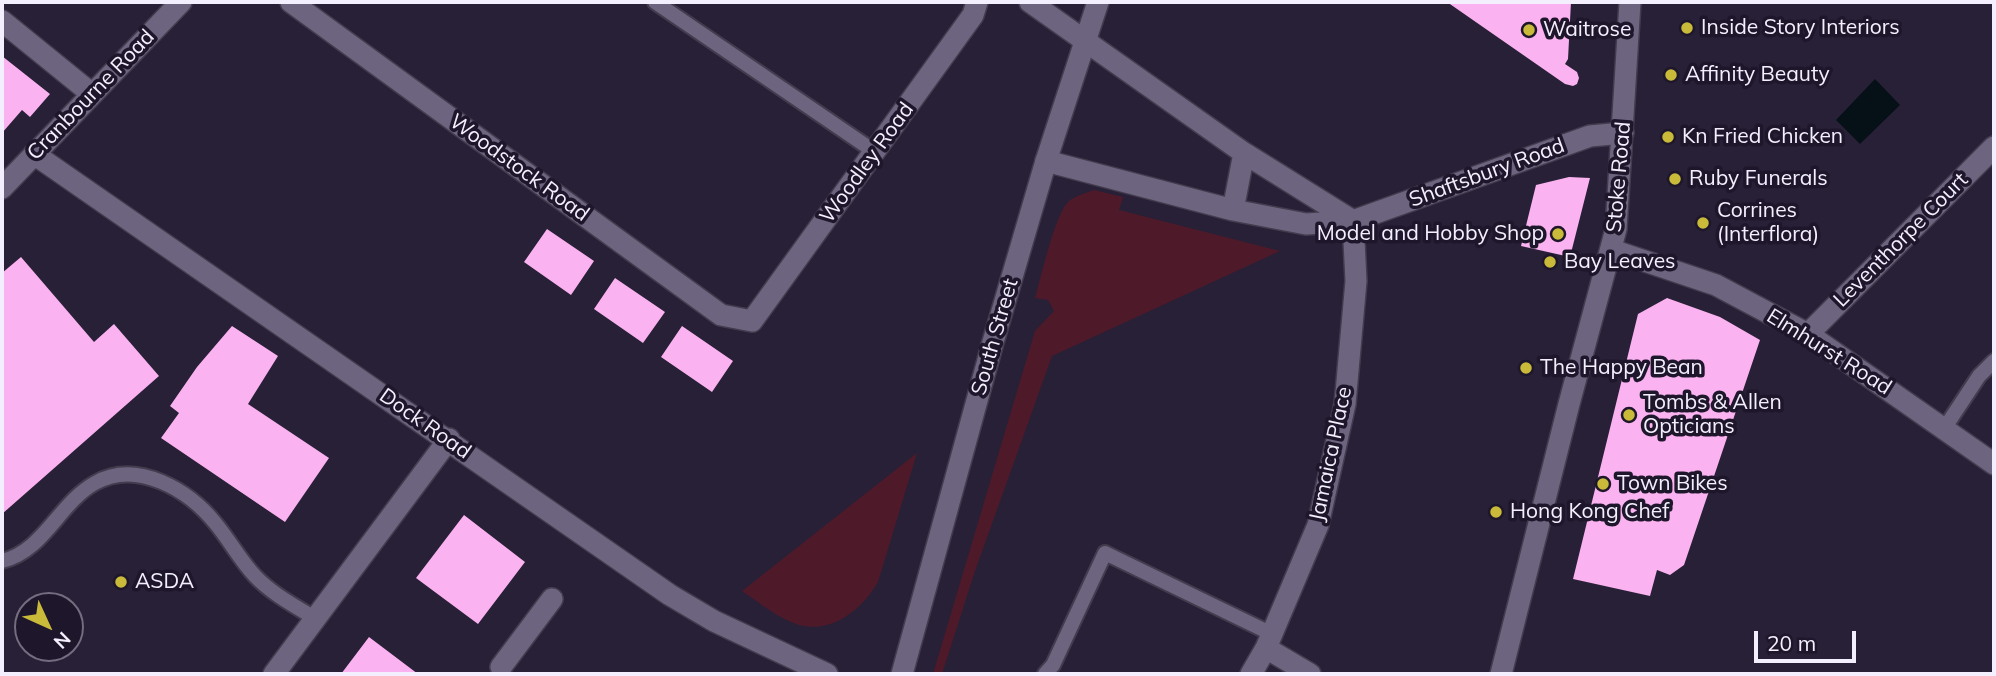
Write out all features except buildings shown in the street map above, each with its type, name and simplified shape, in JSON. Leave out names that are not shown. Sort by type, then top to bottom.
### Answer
[{"type":"street","name":"Cranbourne Road","points":[[2,188],[181,2]]},
{"type":"street","name":"Woodstock Road","points":[[292,2],[722,315],[752,321]]},
{"type":"street","name":"Woodley Road","points":[[752,321],[973,15],[977,2]]},
{"type":"street","points":[[1030,2],[1244,153],[1353,221]]},
{"type":"street","name":"South Street","points":[[902,674],[993,342],[1046,161],[1098,2]]},
{"type":"street","name":"Stoke Road","points":[[1501,674],[1619,215],[1630,2]]},
{"type":"street","points":[[2,21],[92,94]]},
{"type":"street","name":"Shaftsbury Road","points":[[1046,161],[1233,210],[1306,224],[1353,221],[1590,136],[1623,133]]},
{"type":"street","name":"Leventhorpe Court","points":[[1808,334],[1994,147]]},
{"type":"street","points":[[1233,210],[1244,153]]},
{"type":"street","name":"Dock Road","points":[[34,155],[691,608],[767,648],[827,674]]},
{"type":"street","name":"Jamaica Place","points":[[1251,674],[1269,641],[1318,525],[1345,404],[1356,281],[1353,221]]},
{"type":"street","name":"Elmhurst Road","points":[[1612,250],[1716,285],[1808,334],[1994,464]]},
{"type":"street","points":[[274,674],[449,439]]},
{"type":"street","points":[[502,672],[552,599]]},
{"type":"street","points":[[1269,641],[1310,674]]},
{"type":"lane","points":[[655,2],[875,152]]},
{"type":"lane","points":[[1944,429],[1979,376],[1994,361]]},
{"type":"lane","points":[[2,561],[31,547],[93,484],[126,474],[143,475],[167,485],[198,506],[217,525],[257,578],[316,619]]},
{"type":"lane","points":[[1045,674],[1053,665],[1105,553],[1269,641]]},
{"type":"shaded area","points":[[1875,79],[1900,105],[1860,144],[1836,120]]},
{"type":"shaded area","points":[[1094,190],[1123,197],[1119,210],[1280,251],[1052,356],[975,571],[942,674],[933,674],[1035,331],[1054,311],[1048,300],[1035,298],[1054,232],[1069,201]]},
{"type":"shaded area","points":[[917,453],[878,582],[868,597],[845,617],[816,627],[803,626],[779,616],[742,591]]},
{"type":"place","name":"Inside Story Interiors","points":[[1687,28]]},
{"type":"place","name":"Waitrose","points":[[1529,30]]},
{"type":"place","name":"Affinity Beauty","points":[[1671,75]]},
{"type":"place","name":"Kn Fried Chicken","points":[[1668,137]]},
{"type":"place","name":"Ruby Funerals","points":[[1675,179]]},
{"type":"place","name":"Corrines (Interflora)","points":[[1703,223]]},
{"type":"place","name":"Model and Hobby Shop","points":[[1558,234]]},
{"type":"place","name":"Bay Leaves","points":[[1550,262]]},
{"type":"place","name":"The Happy Bean","points":[[1526,368]]},
{"type":"place","name":"Tombs & Allen Opticians","points":[[1629,415]]},
{"type":"place","name":"Town Bikes","points":[[1603,484]]},
{"type":"place","name":"Hong Kong Chef","points":[[1496,512]]},
{"type":"place","name":"ASDA","points":[[121,582]]}]
